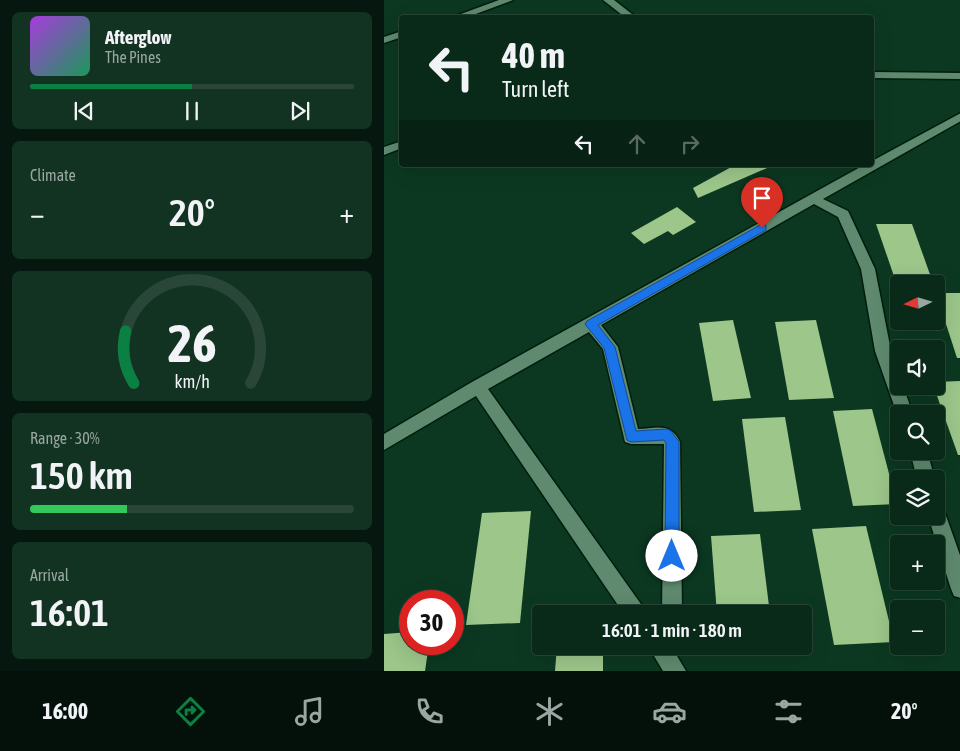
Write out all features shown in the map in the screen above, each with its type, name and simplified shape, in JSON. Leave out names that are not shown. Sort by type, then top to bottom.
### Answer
[{"type":"street","points":[[463,15],[508,0]]},
{"type":"street","points":[[608,0],[629,15]]},
{"type":"street","points":[[384,40],[399,35]]},
{"type":"street","points":[[874,75],[960,76]]},
{"type":"street","points":[[874,165],[960,116]]},
{"type":"street","points":[[384,151],[399,145]]},
{"type":"street","points":[[384,442],[478,387],[870,167]]},
{"type":"street","points":[[814,199],[843,214],[868,269],[883,351],[902,405]]},
{"type":"street","points":[[591,324],[610,347],[631,436],[667,435],[672,442],[672,605]]},
{"type":"street","points":[[478,387],[630,605]]},
{"type":"street","points":[[940,525],[960,589]]},
{"type":"building","points":[[731,167],[769,167],[698,198],[693,188]]},
{"type":"building","points":[[677,207],[696,222],[673,235],[668,231],[644,244],[631,233]]},
{"type":"building","points":[[876,224],[912,224],[930,275],[894,275]]},
{"type":"building","points":[[945,293],[961,293],[961,358],[957,358],[945,321]]},
{"type":"building","points":[[733,320],[751,398],[713,401],[699,323]]},
{"type":"building","points":[[816,320],[834,398],[789,400],[775,322]]},
{"type":"building","points":[[961,381],[961,455],[958,455],[945,418],[945,405],[940,405],[937,395],[945,395],[945,382]]},
{"type":"building","points":[[872,409],[890,477],[890,504],[853,506],[833,411]]},
{"type":"building","points":[[785,417],[801,510],[754,512],[742,419]]},
{"type":"building","points":[[531,511],[520,623],[466,625],[482,513]]},
{"type":"building","points":[[866,526],[890,625],[890,642],[834,645],[812,529]]},
{"type":"building","points":[[760,534],[769,605],[716,605],[711,536]]},
{"type":"building","points":[[399,633],[399,655],[427,655],[425,671],[384,671],[384,634]]},
{"type":"building","points":[[556,655],[603,655],[603,671],[555,671]]},
{"type":"route","points":[[672,556],[672,442],[667,435],[631,436],[610,347],[591,324],[762,228]]}]
